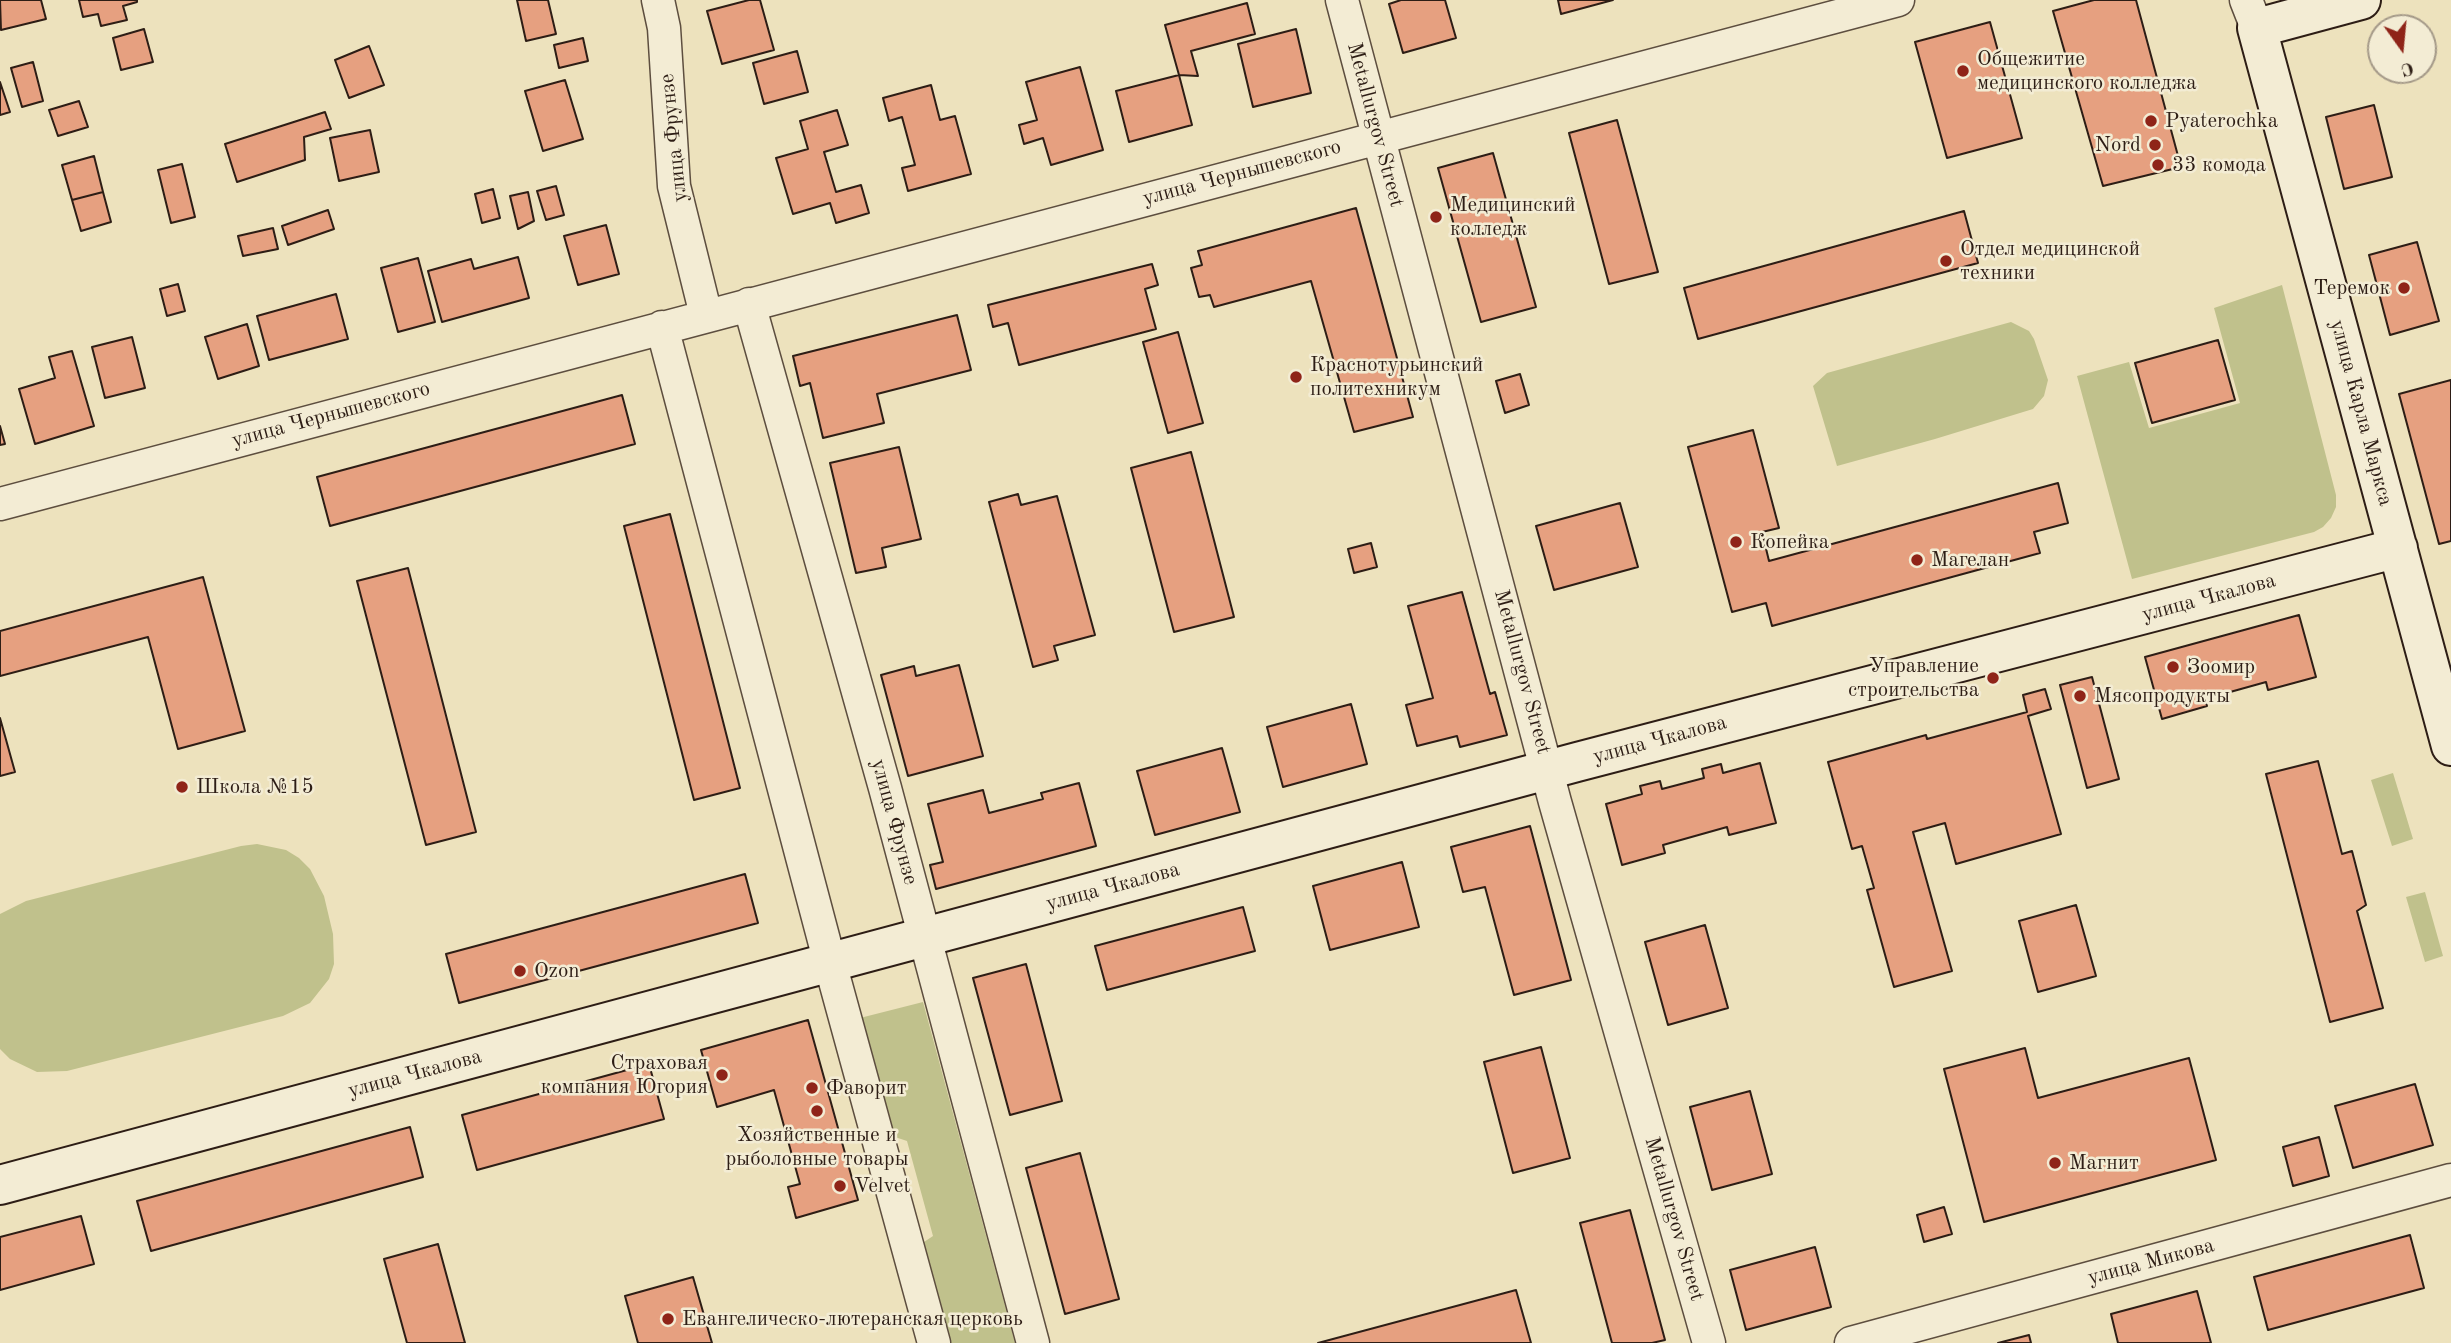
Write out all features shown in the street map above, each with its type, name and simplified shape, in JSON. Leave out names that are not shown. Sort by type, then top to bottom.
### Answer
[{"type":"main road","points":[[2252,14],[2361,0]]},
{"type":"main road","name":"улица Карла Маркса","points":[[2252,14],[2451,746]]},
{"type":"main road","name":"улица Чкалова","points":[[0,1185],[1548,769],[2398,548]]},
{"type":"street","name":"улица Фрунзе","points":[[657,0],[664,28],[674,186],[706,315]]},
{"type":"street","name":"Metallurgov Street","points":[[1342,0],[1548,769],[1709,1343]]},
{"type":"street","name":"улица Чернышевского","points":[[0,504],[1898,0]]},
{"type":"street","name":"улица Фрунзе","points":[[749,303],[925,938],[1033,1343]]},
{"type":"street","points":[[662,327],[830,963],[934,1343]]},
{"type":"street","name":"улица Микова","points":[[1852,1343],[2451,1180]]},
{"type":"green space","points":[[2282,285],[2336,495],[2336,507],[2331,518],[2314,532],[2132,579],[2077,376],[2129,362],[2149,428],[2240,403],[2214,308]]},
{"type":"green space","points":[[2011,322],[2029,331],[2048,380],[2044,396],[2033,409],[1837,466],[1813,386],[1827,373]]},
{"type":"green space","points":[[2393,773],[2413,839],[2392,846],[2371,780]]},
{"type":"green space","points":[[257,844],[286,850],[299,858],[310,869],[324,896],[333,934],[334,964],[329,979],[310,1003],[283,1016],[67,1071],[37,1072],[10,1059],[0,1049],[0,914],[26,901]]},
{"type":"green space","points":[[2425,892],[2443,956],[2425,962],[2406,897]]},
{"type":"green space","points":[[923,1002],[1015,1343],[943,1343],[918,1246],[933,1236],[907,1141],[889,1135],[860,1018]]},
{"type":"building","points":[[0,0],[41,0],[46,19],[1,30]]},
{"type":"building","points":[[79,0],[137,2],[123,6],[127,20],[101,26],[98,14],[83,17]]},
{"type":"building","points":[[517,0],[548,0],[556,34],[526,41]]},
{"type":"building","points":[[749,0],[760,0],[774,50],[722,64],[707,11]]},
{"type":"building","points":[[1401,0],[1445,0],[1456,38],[1403,53],[1389,4]]},
{"type":"building","points":[[1558,0],[1613,0],[1561,14]]},
{"type":"building","points":[[2094,0],[2136,0],[2181,167],[2103,186],[2053,11]]},
{"type":"building","points":[[1247,3],[1255,34],[1191,51],[1198,76],[1179,75],[1165,25]]},
{"type":"building","name":"Общежитие медицинского колледжа","points":[[1990,22],[2022,138],[1947,158],[1915,42]]},
{"type":"building","points":[[144,29],[153,62],[121,70],[113,38]]},
{"type":"building","points":[[1296,29],[1311,93],[1253,107],[1238,44]]},
{"type":"building","points":[[583,38],[588,61],[559,68],[554,45]]},
{"type":"building","points":[[369,46],[384,85],[349,98],[335,60]]},
{"type":"building","points":[[797,51],[808,92],[764,104],[753,63]]},
{"type":"building","points":[[33,62],[43,101],[22,107],[11,68]]},
{"type":"building","points":[[1080,67],[1103,150],[1051,165],[1043,138],[1024,144],[1019,125],[1037,120],[1026,82]]},
{"type":"building","points":[[1179,75],[1192,125],[1129,142],[1116,91]]},
{"type":"building","points":[[565,80],[583,139],[543,151],[525,91]]},
{"type":"building","points":[[0,82],[10,112],[0,115]]},
{"type":"building","points":[[931,85],[940,120],[955,116],[971,174],[908,191],[902,168],[915,165],[902,117],[889,121],[883,98]]},
{"type":"building","points":[[79,101],[88,127],[58,136],[49,110]]},
{"type":"building","points":[[2374,105],[2392,177],[2344,189],[2326,117]]},
{"type":"building","points":[[837,110],[848,145],[824,152],[836,192],[861,185],[869,213],[836,223],[830,203],[793,214],[776,158],[808,149],[800,121]]},
{"type":"building","points":[[325,112],[331,129],[304,137],[305,160],[237,182],[225,144]]},
{"type":"building","points":[[1617,120],[1658,272],[1609,284],[1569,133]]},
{"type":"building","points":[[370,130],[379,172],[339,181],[330,138]]},
{"type":"building","points":[[1493,153],[1536,307],[1481,322],[1438,168]]},
{"type":"building","points":[[94,156],[103,192],[72,200],[62,165]]},
{"type":"building","points":[[182,164],[195,217],[171,223],[158,170]]},
{"type":"building","points":[[556,186],[564,215],[546,220],[537,191]]},
{"type":"building","points":[[493,189],[500,218],[482,223],[475,194]]},
{"type":"building","points":[[103,192],[111,222],[81,231],[72,200]]},
{"type":"building","points":[[528,192],[534,221],[518,229],[510,196]]},
{"type":"building","points":[[1356,208],[1413,417],[1354,432],[1311,281],[1214,307],[1210,295],[1199,297],[1191,268],[1202,265],[1198,251]]},
{"type":"building","points":[[328,210],[334,229],[288,245],[282,226]]},
{"type":"building","points":[[1964,211],[1978,263],[1698,339],[1684,288]]},
{"type":"building","points":[[606,225],[619,274],[578,285],[564,236]]},
{"type":"building","points":[[273,228],[278,249],[243,256],[238,236]]},
{"type":"building","name":"Теремок","points":[[2417,242],[2439,321],[2390,335],[2369,255]]},
{"type":"building","points":[[518,257],[529,298],[442,322],[428,271],[471,259],[474,269]]},
{"type":"building","points":[[418,258],[435,322],[398,332],[381,268]]},
{"type":"building","points":[[1152,264],[1158,285],[1145,289],[1156,329],[1019,365],[1008,323],[993,327],[988,305]]},
{"type":"building","points":[[178,284],[185,311],[167,316],[160,289]]},
{"type":"building","points":[[336,294],[348,339],[269,360],[257,316]]},
{"type":"building","points":[[957,315],[971,370],[877,394],[884,423],[823,438],[810,383],[800,386],[793,356]]},
{"type":"building","points":[[247,324],[259,366],[218,379],[205,337]]},
{"type":"building","points":[[1178,332],[1203,423],[1168,433],[1143,342]]},
{"type":"building","points":[[132,337],[145,388],[105,398],[92,347]]},
{"type":"building","points":[[2218,340],[2235,400],[2152,423],[2135,363]]},
{"type":"building","points":[[72,351],[94,426],[35,444],[19,389],[55,378],[49,357]]},
{"type":"building","points":[[1520,374],[1529,405],[1505,413],[1496,381]]},
{"type":"building","points":[[2451,380],[2451,541],[2439,544],[2399,394]]},
{"type":"building","points":[[622,395],[635,444],[330,526],[317,477]]},
{"type":"building","points":[[0,426],[5,444],[0,445]]},
{"type":"building","points":[[1753,430],[1779,528],[1762,532],[1769,561],[2058,483],[2068,523],[2034,532],[2040,553],[1772,626],[1766,603],[1732,612],[1688,447]]},
{"type":"building","points":[[899,447],[921,539],[882,548],[886,567],[856,573],[830,463]]},
{"type":"building","points":[[1191,452],[1234,617],[1174,632],[1131,468]]},
{"type":"building","points":[[1018,494],[1021,505],[1057,496],[1095,635],[1054,646],[1058,660],[1033,667],[989,502]]},
{"type":"building","points":[[1620,503],[1638,567],[1554,590],[1536,526]]},
{"type":"building","points":[[670,514],[740,788],[694,800],[624,526]]},
{"type":"building","points":[[1371,543],[1377,567],[1354,573],[1348,549]]},
{"type":"building","points":[[408,568],[476,832],[426,845],[357,581]]},
{"type":"building","points":[[203,577],[245,731],[178,749],[148,637],[0,676],[0,631]]},
{"type":"building","points":[[1462,592],[1490,694],[1495,692],[1507,735],[1460,747],[1457,736],[1417,746],[1406,705],[1433,698],[1408,606]]},
{"type":"building","points":[[2299,615],[2316,677],[2268,690],[2266,682],[2205,699],[2207,706],[2162,719],[2145,657]]},
{"type":"building","points":[[959,665],[983,756],[908,776],[881,675],[914,666],[916,676]]},
{"type":"building","points":[[2092,677],[2119,779],[2087,788],[2060,685]]},
{"type":"building","points":[[2045,689],[2051,709],[2028,716],[2061,834],[1956,864],[1945,823],[1913,832],[1952,971],[1894,987],[1867,890],[1874,888],[1862,846],[1852,849],[1828,762],[1926,735],[1927,739],[2027,712],[2023,695]]},
{"type":"building","points":[[1351,704],[1367,764],[1283,787],[1267,727]]},
{"type":"building","points":[[0,718],[15,772],[0,776]]},
{"type":"building","points":[[1222,748],[1240,812],[1155,835],[1137,771]]},
{"type":"building","points":[[2318,761],[2342,854],[2352,851],[2366,905],[2357,911],[2383,1008],[2330,1022],[2266,774]]},
{"type":"building","points":[[1760,763],[1776,823],[1729,835],[1727,827],[1663,845],[1665,853],[1622,865],[1606,804],[1642,794],[1640,786],[1660,781],[1662,789],[1704,778],[1702,769],[1721,764],[1723,773]]},
{"type":"building","points":[[1079,783],[1096,846],[936,889],[930,865],[943,862],[928,804],[983,790],[989,813],[1043,799],[1041,793]]},
{"type":"building","points":[[1530,826],[1571,980],[1514,995],[1485,887],[1463,892],[1451,847]]},
{"type":"building","points":[[1402,862],[1419,927],[1330,950],[1313,886]]},
{"type":"building","points":[[745,874],[758,923],[459,1003],[446,954]]},
{"type":"building","points":[[2076,905],[2096,976],[2038,992],[2019,921]]},
{"type":"building","points":[[1243,907],[1255,951],[1107,990],[1095,946]]},
{"type":"building","points":[[1705,925],[1728,1008],[1668,1025],[1645,942]]},
{"type":"building","points":[[1026,964],[1062,1101],[1010,1115],[973,978]]},
{"type":"building","points":[[808,1020],[858,1200],[796,1218],[788,1187],[800,1184],[774,1090],[717,1107],[701,1050]]},
{"type":"building","points":[[1541,1047],[1570,1158],[1513,1173],[1484,1062]]},
{"type":"building","points":[[2025,1048],[2038,1098],[2189,1058],[2216,1160],[1984,1222],[1944,1069]]},
{"type":"building","points":[[649,1064],[664,1119],[477,1170],[462,1115]]},
{"type":"building","points":[[2415,1084],[2433,1145],[2353,1168],[2335,1106]]},
{"type":"building","points":[[1750,1091],[1772,1174],[1712,1190],[1690,1107]]},
{"type":"building","points":[[410,1127],[423,1177],[151,1251],[137,1201]]},
{"type":"building","points":[[2319,1137],[2329,1176],[2293,1186],[2283,1147]]},
{"type":"building","points":[[1080,1153],[1119,1299],[1065,1314],[1026,1168]]},
{"type":"building","points":[[1944,1207],[1952,1234],[1924,1242],[1917,1215]]},
{"type":"building","points":[[1630,1210],[1665,1340],[1652,1343],[1612,1343],[1580,1223]]},
{"type":"building","points":[[81,1216],[94,1264],[0,1290],[0,1237]]},
{"type":"building","points":[[2410,1235],[2424,1288],[2268,1330],[2254,1277]]},
{"type":"building","points":[[438,1244],[465,1343],[407,1343],[384,1259]]},
{"type":"building","points":[[1815,1247],[1831,1307],[1746,1330],[1730,1270]]},
{"type":"building","name":"Евангелическо-лютеранская церковь","points":[[693,1277],[712,1343],[638,1343],[625,1296]]},
{"type":"building","points":[[1516,1290],[1531,1343],[1318,1343]]},
{"type":"building","points":[[2197,1291],[2211,1343],[2118,1343],[2111,1314]]},
{"type":"building","points":[[2029,1335],[2031,1343],[1998,1343]]},
{"type":"place","name":"Общежитие медицинского колледжа","points":[[1963,71]]},
{"type":"place","name":"Pyaterochka","points":[[2151,121]]},
{"type":"place","name":"Nord","points":[[2155,145]]},
{"type":"place","name":"33 комода","points":[[2158,165]]},
{"type":"place","name":"Медицинский колледж","points":[[1436,217]]},
{"type":"place","name":"Отдел медицинской техники","points":[[1946,261]]},
{"type":"place","name":"Теремок","points":[[2404,288]]},
{"type":"place","name":"Краснотурьинский политехникум","points":[[1296,377]]},
{"type":"place","name":"Копейка","points":[[1736,542]]},
{"type":"place","name":"Магелан","points":[[1917,560]]},
{"type":"place","name":"Зоомир","points":[[2173,667]]},
{"type":"place","name":"Управление строительства","points":[[1993,678]]},
{"type":"place","name":"Мясопродукты","points":[[2080,696]]},
{"type":"place","name":"Школа №15","points":[[182,787]]},
{"type":"place","name":"Ozon","points":[[520,971]]},
{"type":"place","name":"Страховая компания Югория","points":[[722,1075]]},
{"type":"place","name":"Фаворит","points":[[812,1088]]},
{"type":"place","name":"Хозяйственные и рыболовные товары","points":[[817,1111]]},
{"type":"place","name":"Магнит","points":[[2055,1163]]},
{"type":"place","name":"Velvet","points":[[840,1186]]},
{"type":"place","name":"Евангелическо-лютеранская церковь","points":[[668,1319]]}]
